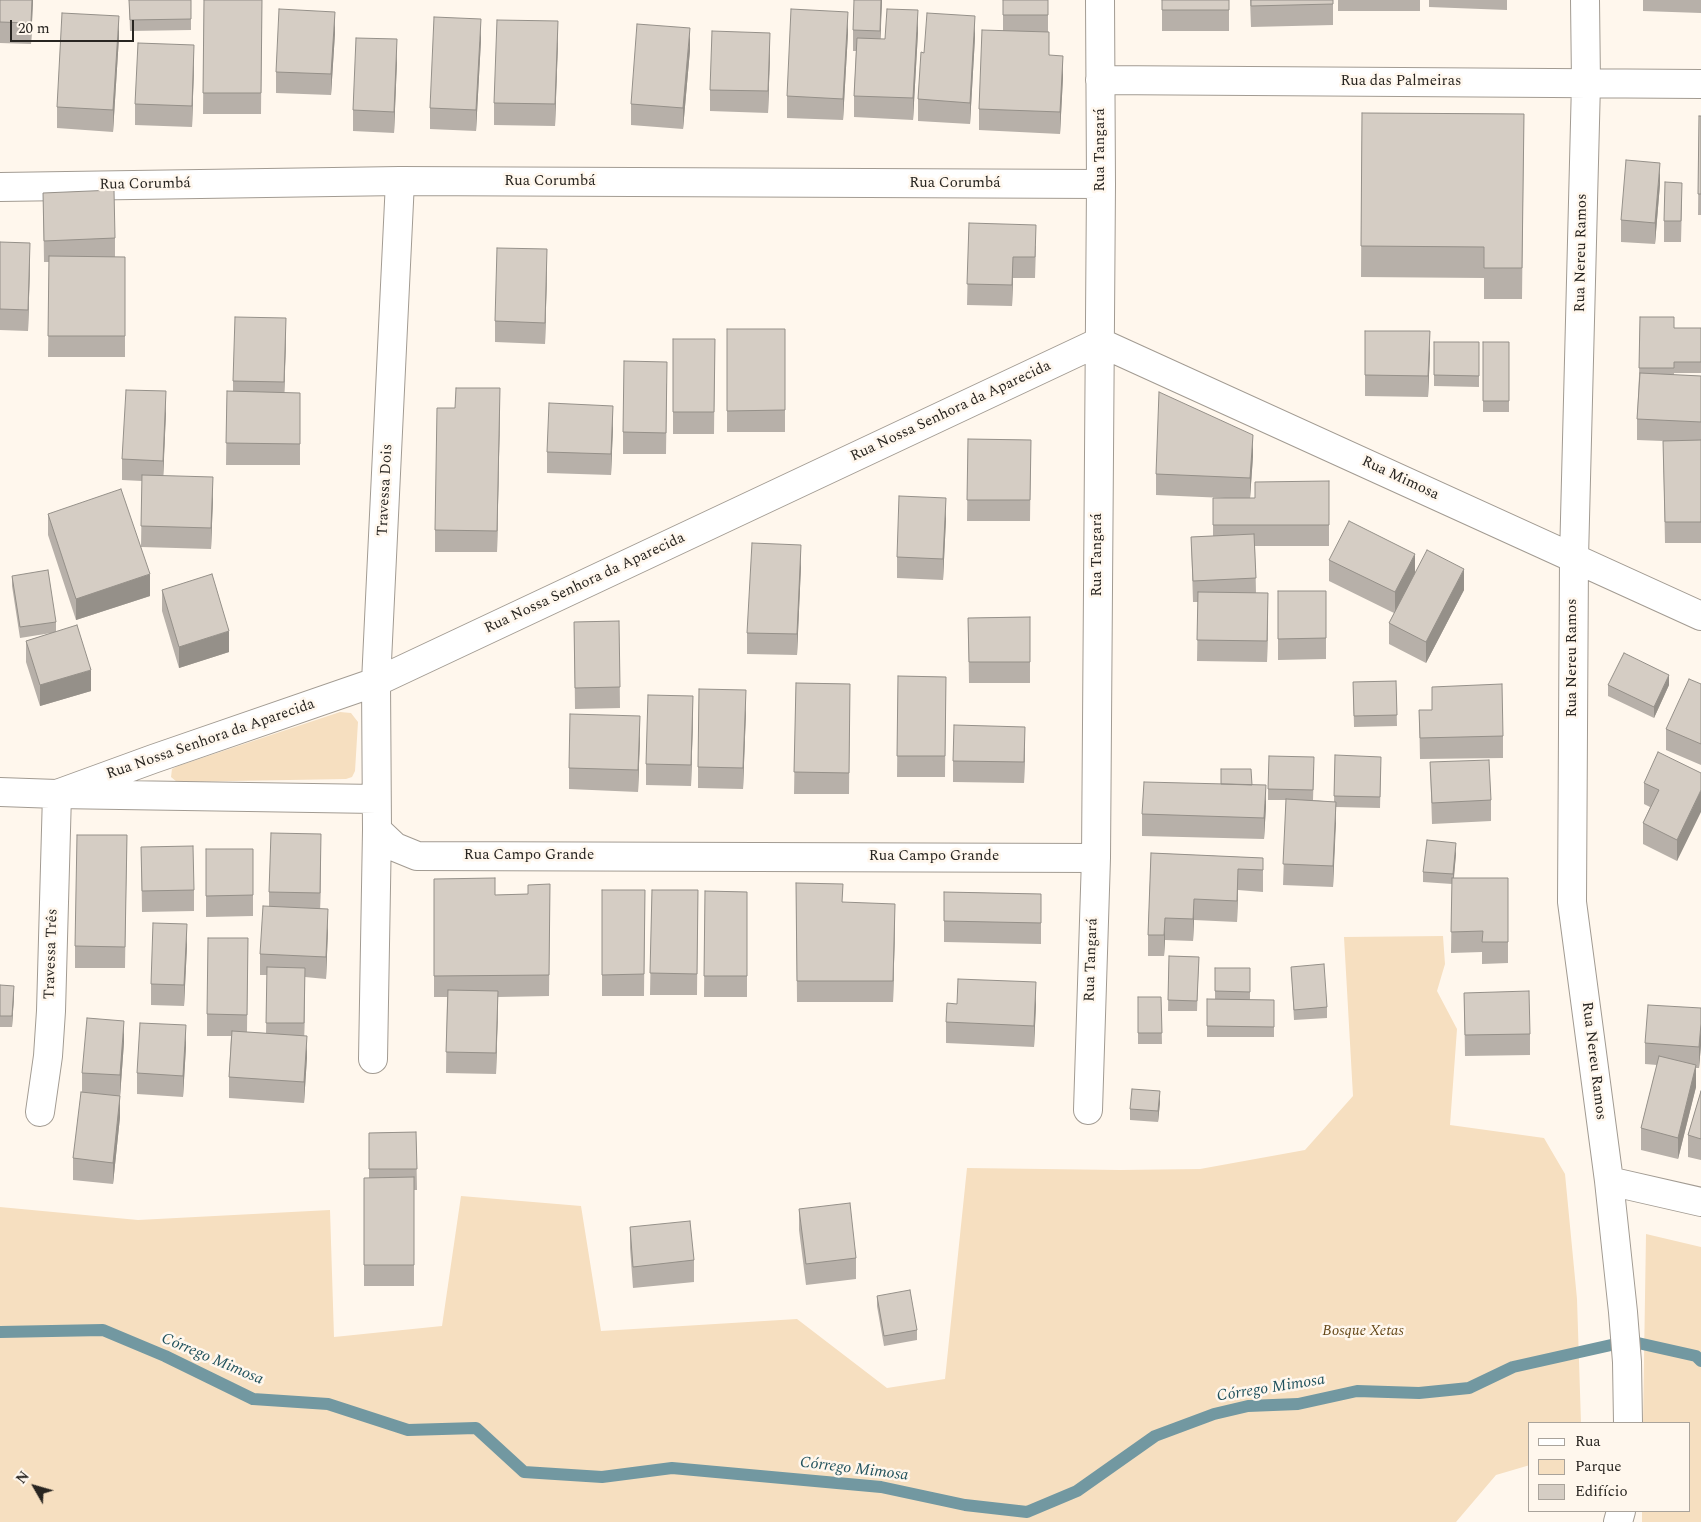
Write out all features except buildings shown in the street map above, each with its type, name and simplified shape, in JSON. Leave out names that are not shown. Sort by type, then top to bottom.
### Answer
[{"type":"street","name":"Rua Tangará","points":[[1088,1110],[1096,858],[1101,184],[1100,0]]},
{"type":"street","name":"Rua Nereu Ramos","points":[[1585,0],[1586,83],[1574,558],[1572,902],[1609,1181],[1627,1362],[1628,1422]]},
{"type":"street","name":"Rua das Palmeiras","points":[[1100,80],[1701,84]]},
{"type":"street","name":"Rua Corumbá","points":[[0,187],[400,182],[1101,184]]},
{"type":"street","name":"Travessa Dois","points":[[376,799],[376,682],[400,182]]},
{"type":"street","name":"Rua Mimosa","points":[[1100,342],[1701,616]]},
{"type":"street","name":"Rua Nossa Senhora da Aparecida","points":[[57,794],[376,682],[1100,342]]},
{"type":"street","points":[[0,792],[376,799],[373,1059]]},
{"type":"street","name":"Travessa Três","points":[[40,1112],[48,1056],[51,1011],[57,794]]},
{"type":"street","name":"Rua Campo Grande","points":[[377,830],[395,847],[417,856],[1096,858]]},
{"type":"street","points":[[1609,1181],[1701,1202]]},
{"type":"green space","points":[[340,712],[351,713],[358,722],[355,771],[352,777],[346,779],[177,782],[171,777],[172,769],[178,766]]},
{"type":"green space","name":"Bosque Xetas","points":[[1443,936],[1445,964],[1437,991],[1457,1029],[1450,1125],[1544,1138],[1565,1174],[1577,1299],[1581,1422],[1528,1422],[1528,1466],[1496,1475],[1456,1522],[0,1522],[0,1207],[138,1220],[330,1210],[334,1337],[442,1326],[461,1196],[581,1206],[601,1331],[797,1319],[887,1388],[945,1379],[967,1168],[1200,1169],[1305,1150],[1353,1096],[1344,937]]},
{"type":"green space","points":[[1646,1234],[1701,1247],[1701,1522],[1642,1522],[1642,1512],[1691,1512],[1691,1422],[1643,1422]]},
{"type":"waterway","name":"Córrego Mimosa","points":[[0,1332],[103,1330],[165,1356],[253,1399],[328,1404],[408,1430],[476,1428],[524,1472],[602,1477],[672,1468],[881,1487],[965,1505],[1027,1512],[1077,1491],[1155,1436],[1214,1414],[1248,1406],[1298,1404],[1357,1391],[1419,1393],[1469,1388],[1513,1367],[1629,1341],[1696,1356],[1701,1361]]}]
